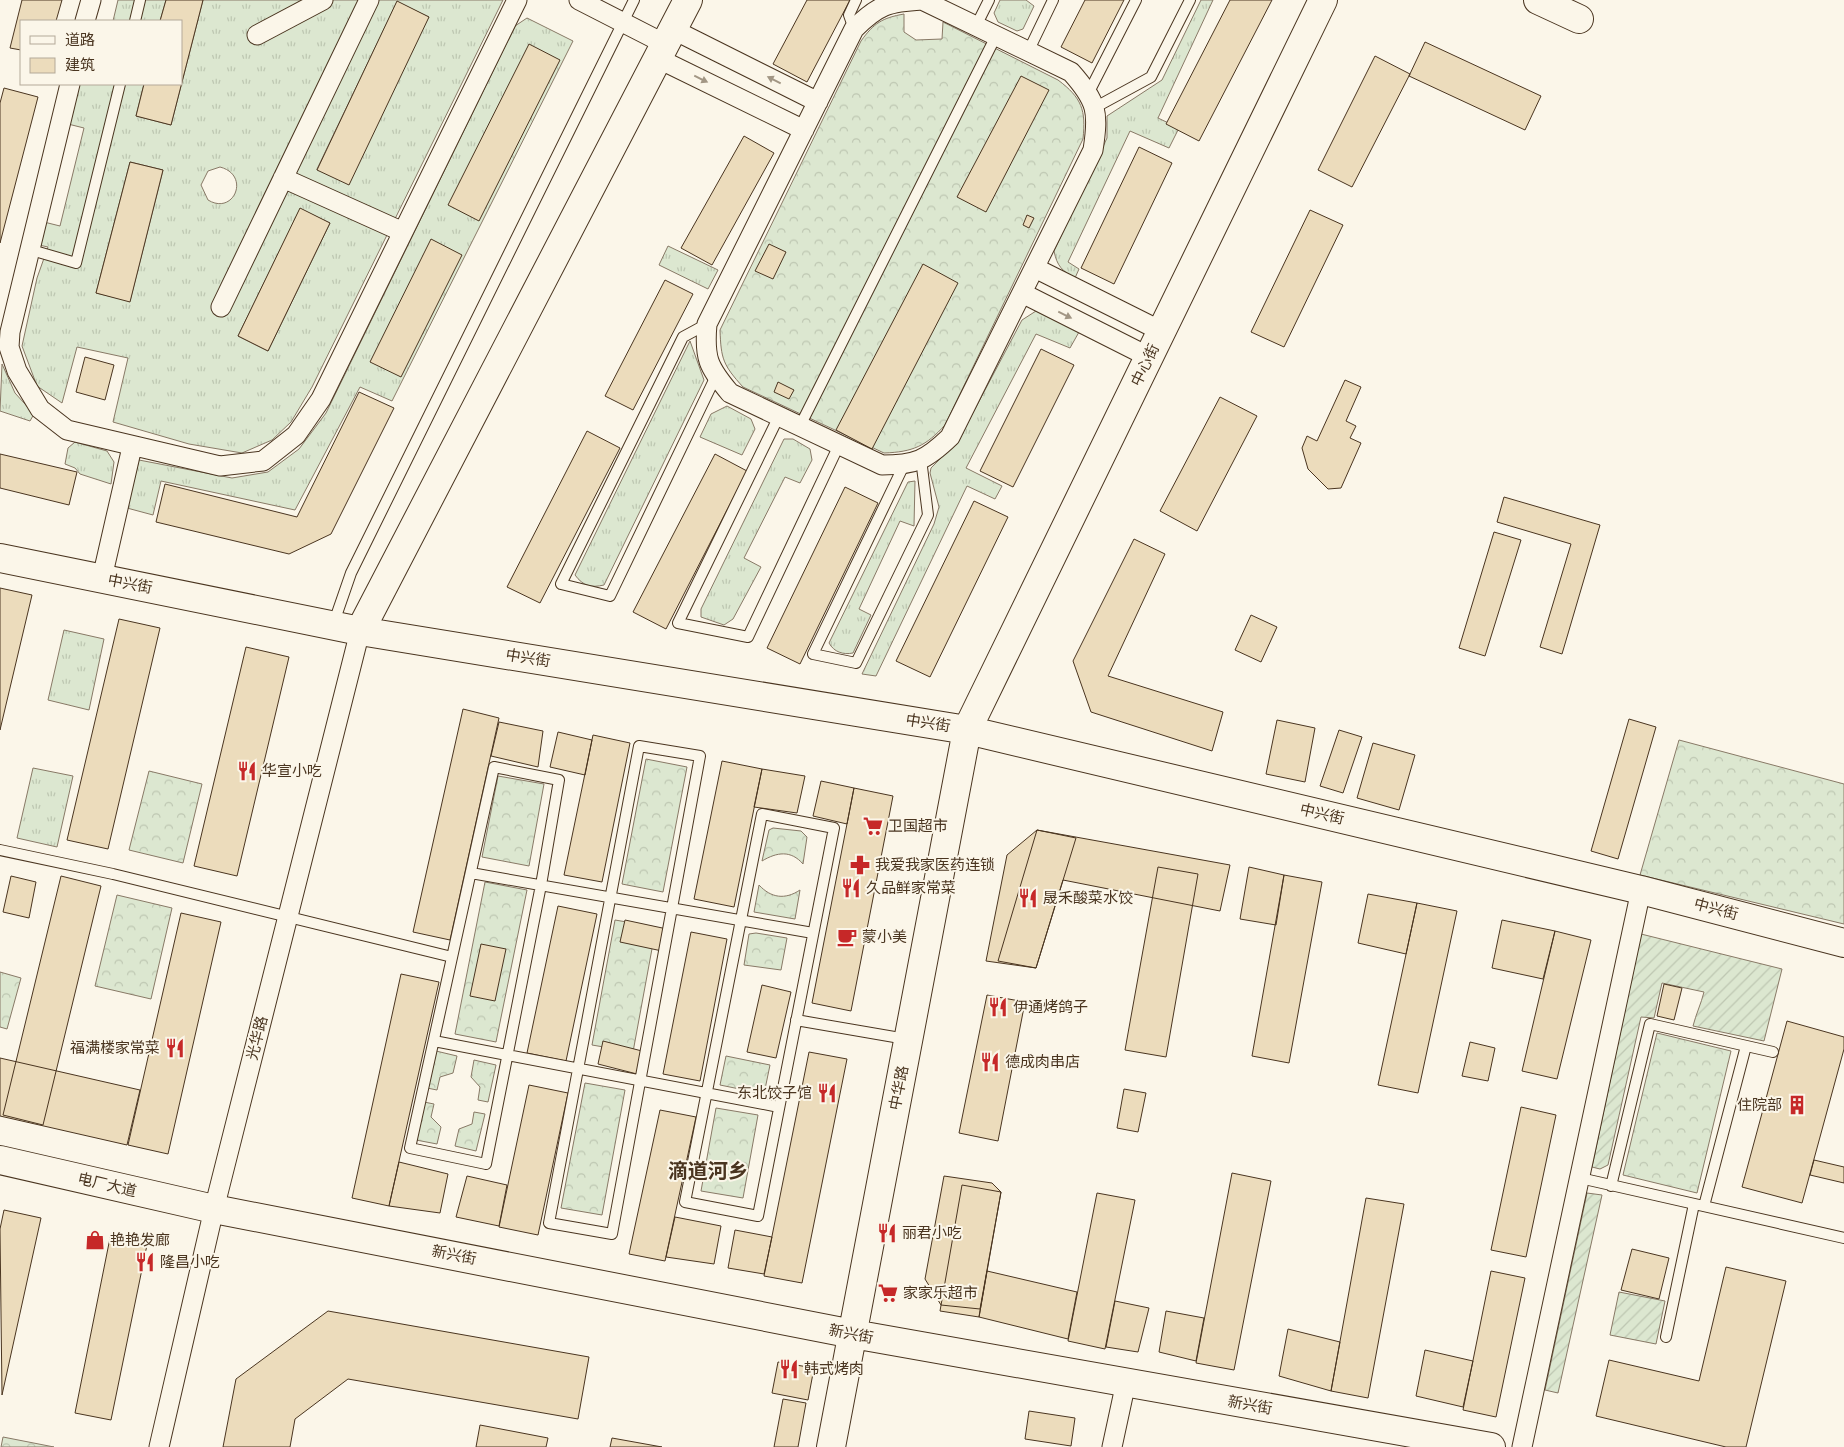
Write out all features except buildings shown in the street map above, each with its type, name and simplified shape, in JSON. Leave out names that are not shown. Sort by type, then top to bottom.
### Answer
[{"type":"street","points":[[85,20],[90,0]]},
{"type":"street","points":[[221,307],[369,0]]},
{"type":"street","points":[[70,85],[28,249],[10,332],[9,347],[17,371],[40,409],[67,430],[132,447],[220,466],[263,461],[296,435],[321,399],[517,0]]},
{"type":"street","points":[[579,0],[665,44],[804,130]]},
{"type":"street","points":[[360,631],[688,0]]},
{"type":"street","points":[[922,0],[1071,72],[1092,100],[1098,120],[1093,150],[950,437],[932,454],[912,462],[882,465],[730,392],[712,372],[705,347],[707,324],[854,29],[872,12],[896,2],[922,0]]},
{"type":"street","name":"中心街","points":[[966,730],[1323,0]]},
{"type":"street","points":[[1538,0],[1579,19]]},
{"type":"street","points":[[257,36],[317,1]]},
{"type":"street","points":[[665,44],[818,102]]},
{"type":"street","points":[[283,178],[403,232]]},
{"type":"street","points":[[1035,268],[1161,331]]},
{"type":"street","points":[[1022,293],[1149,357]]},
{"type":"street","points":[[102,578],[132,447]]},
{"type":"street","name":"中兴街","points":[[0,558],[360,631],[966,730],[1641,890],[1844,944]]},
{"type":"street","name":"光华路","points":[[159,1447],[214,1209],[360,631]]},
{"type":"street","name":"中华路","points":[[831,1447],[966,730]]},
{"type":"street","points":[[1522,1447],[1641,890]]},
{"type":"street","name":"电厂大道","points":[[0,1160],[214,1209]]},
{"type":"street","name":"新兴街","points":[[214,1209],[853,1334],[1126,1382],[1463,1445],[1491,1447]]},
{"type":"street","points":[[1112,1447],[1126,1382]]},
{"type":"lane","points":[[135,20],[140,0]]},
{"type":"lane","points":[[333,625],[351,573],[634,0]]},
{"type":"lane","points":[[854,29],[849,16],[856,0]]},
{"type":"lane","points":[[976,26],[989,0]]},
{"type":"lane","points":[[1028,52],[1053,0]]},
{"type":"lane","points":[[1092,100],[1136,0]]},
{"type":"lane","points":[[1092,100],[1152,77],[1190,0]]},
{"type":"lane","points":[[800,426],[996,36]]},
{"type":"lane","points":[[28,249],[76,263],[120,85]]},
{"type":"lane","points":[[707,324],[684,337],[561,584],[610,596],[716,376]]},
{"type":"lane","points":[[778,416],[678,623],[748,637],[839,445]]},
{"type":"lane","points":[[912,462],[928,515],[856,663],[813,654],[912,462]]},
{"type":"lane","points":[[638,746],[700,756],[612,1234],[549,1223],[610,897],[638,746]]},
{"type":"lane","points":[[494,767],[559,780],[541,885],[486,1164],[410,1148],[471,873],[494,767]]},
{"type":"lane","points":[[762,814],[834,828],[758,1216],[685,1202],[741,920],[762,814]]},
{"type":"lane","points":[[0,850],[113,874],[452,957]]},
{"type":"lane","points":[[471,873],[813,933]]},
{"type":"lane","points":[[796,1020],[908,1040]]},
{"type":"lane","points":[[1612,1186],[1650,1024],[1773,1052]]},
{"type":"lane","points":[[434,1041],[779,1107]]},
{"type":"lane","points":[[1666,1337],[1699,1205],[1746,1046]]},
{"type":"lane","points":[[1580,1178],[1844,1238]]},
{"type":"green space","points":[[118,0],[166,0],[160,20],[113,20]]},
{"type":"green space","points":[[203,0],[503,0],[312,387],[291,422],[272,440],[242,453],[189,444],[113,422],[128,358],[77,347],[62,403],[37,386],[22,346],[37,278],[48,247],[39,245],[44,222],[60,226],[84,128],[68,124],[78,85],[144,85],[136,116],[171,125]],"holes":[[[397,2],[429,17],[317,170],[317,169]],[[130,162],[163,170],[130,301],[96,293]],[[220,167],[229,171],[235,178],[237,185],[231,199],[225,203],[217,204],[208,200],[201,185],[208,171]],[[300,209],[330,223],[268,351],[238,336]]]},
{"type":"green space","points":[[1000,0],[1026,0],[1034,6],[1023,29],[1017,31],[998,22],[994,13]]},
{"type":"green space","points":[[1201,0],[1213,0],[1158,118],[1179,128],[1169,148],[1130,131],[1068,262],[1079,269],[1075,278],[1061,268],[1054,251],[1107,138],[1107,116],[1162,80]]},
{"type":"green space","points":[[904,14],[904,32],[916,40],[942,39],[943,22],[1058,80],[1072,93],[1081,105],[1084,129],[1083,139],[945,425],[932,438],[918,447],[884,453],[743,387],[724,361],[720,330],[861,41],[879,22]]},
{"type":"green space","points":[[527,18],[573,41],[392,401],[360,387],[295,510],[161,481],[153,515],[127,508],[139,460],[232,478],[268,472],[299,449],[326,413],[515,26]]},
{"type":"green space","points":[[668,246],[718,270],[708,289],[659,265]]},
{"type":"green space","points":[[1036,311],[1079,332],[1070,348],[1036,334],[966,468],[1002,486],[995,499],[967,486],[876,676],[862,674],[934,524],[939,507],[930,473],[931,468],[958,441],[1022,320]]},
{"type":"green space","points":[[690,341],[704,380],[604,585],[595,586],[581,582],[575,575]]},
{"type":"green space","points":[[2,364],[15,393],[34,414],[30,421],[0,411]]},
{"type":"green space","points":[[727,406],[751,419],[755,429],[742,455],[700,437],[711,414]]},
{"type":"green space","points":[[784,439],[793,439],[810,449],[812,460],[800,483],[785,477],[744,558],[761,567],[733,619],[724,625],[701,617],[701,609]]},
{"type":"green space","points":[[75,442],[107,451],[114,462],[111,484],[80,474],[75,468],[65,464],[68,448]]},
{"type":"green space","points":[[915,481],[914,526],[900,521],[859,609],[871,615],[853,653],[839,652],[833,649],[829,643],[908,482]]},
{"type":"green space","points":[[64,630],[104,639],[89,710],[48,700]]},
{"type":"green space","points":[[1679,740],[1844,784],[1844,924],[1640,875]]},
{"type":"green space","points":[[646,759],[687,767],[663,892],[622,884]]},
{"type":"green space","points":[[33,768],[73,776],[57,847],[17,838]]},
{"type":"green space","points":[[149,771],[202,784],[183,863],[129,850]]},
{"type":"green space","points":[[498,776],[544,784],[529,866],[482,857]]},
{"type":"green space","points":[[773,828],[801,831],[807,837],[803,864],[794,856],[784,854],[778,854],[762,861],[769,830]]},
{"type":"green space","points":[[485,882],[527,890],[496,1042],[455,1034]]},
{"type":"green space","points":[[759,885],[768,893],[778,896],[789,895],[800,890],[795,919],[754,912]]},
{"type":"green space","points":[[117,895],[172,908],[151,999],[95,986]]},
{"type":"green space","points":[[615,920],[656,927],[633,1052],[592,1045]]},
{"type":"green space","points":[[756,933],[787,938],[781,970],[744,965],[749,934]]},
{"type":"green space","points":[[1641,934],[1782,969],[1764,1041],[1693,1026],[1704,992],[1662,983],[1654,1018],[1641,1017],[1608,1165],[1600,1169],[1592,1167]]},
{"type":"green space","points":[[0,972],[21,978],[7,1029],[0,1027]]},
{"type":"green space","points":[[1657,1033],[1731,1051],[1697,1193],[1623,1175]]},
{"type":"green space","points":[[436,1051],[457,1056],[453,1073],[440,1077],[437,1090],[427,1088]]},
{"type":"green space","points":[[726,1056],[770,1065],[764,1094],[720,1085]]},
{"type":"green space","points":[[474,1060],[496,1065],[488,1102],[478,1100],[480,1087],[471,1077]]},
{"type":"green space","points":[[585,1083],[625,1090],[602,1215],[561,1208]]},
{"type":"green space","points":[[424,1102],[434,1104],[431,1117],[441,1127],[437,1144],[416,1140]]},
{"type":"green space","points":[[716,1108],[758,1115],[743,1198],[701,1191]]},
{"type":"green space","points":[[474,1112],[485,1114],[476,1151],[455,1146],[459,1129],[472,1124]]},
{"type":"green space","points":[[1587,1193],[1602,1195],[1558,1393],[1545,1390]]},
{"type":"green space","points":[[1619,1292],[1665,1301],[1656,1344],[1610,1335]]},
{"type":"green space","points":[[3,1437],[54,1447],[1,1447]]},
{"type":"place","name":"华宣小吃","points":[[247,771]]},
{"type":"place","name":"卫国超市","points":[[873,826]]},
{"type":"place","name":"我爱我家医药连锁","points":[[860,865]]},
{"type":"place","name":"久品鲜家常菜","points":[[851,888]]},
{"type":"place","name":"晟禾酸菜水饺","points":[[1028,898]]},
{"type":"place","name":"蒙小美","points":[[847,937]]},
{"type":"place","name":"伊通烤鸽子","points":[[998,1007]]},
{"type":"place","name":"福满楼家常菜","points":[[175,1048]]},
{"type":"place","name":"德成肉串店","points":[[990,1062]]},
{"type":"place","name":"东北饺子馆","points":[[827,1093]]},
{"type":"place","name":"住院部","points":[[1797,1105]]},
{"type":"place","name":"丽君小吃","points":[[887,1233]]},
{"type":"place","name":"艳艳发廊","points":[[95,1240]]},
{"type":"place","name":"隆昌小吃","points":[[145,1262]]},
{"type":"place","name":"家家乐超市","points":[[888,1293]]},
{"type":"place","name":"韩式烤肉","points":[[789,1369]]},
{"type":"district","name":"滴道河乡","points":[[708,1171]]}]
